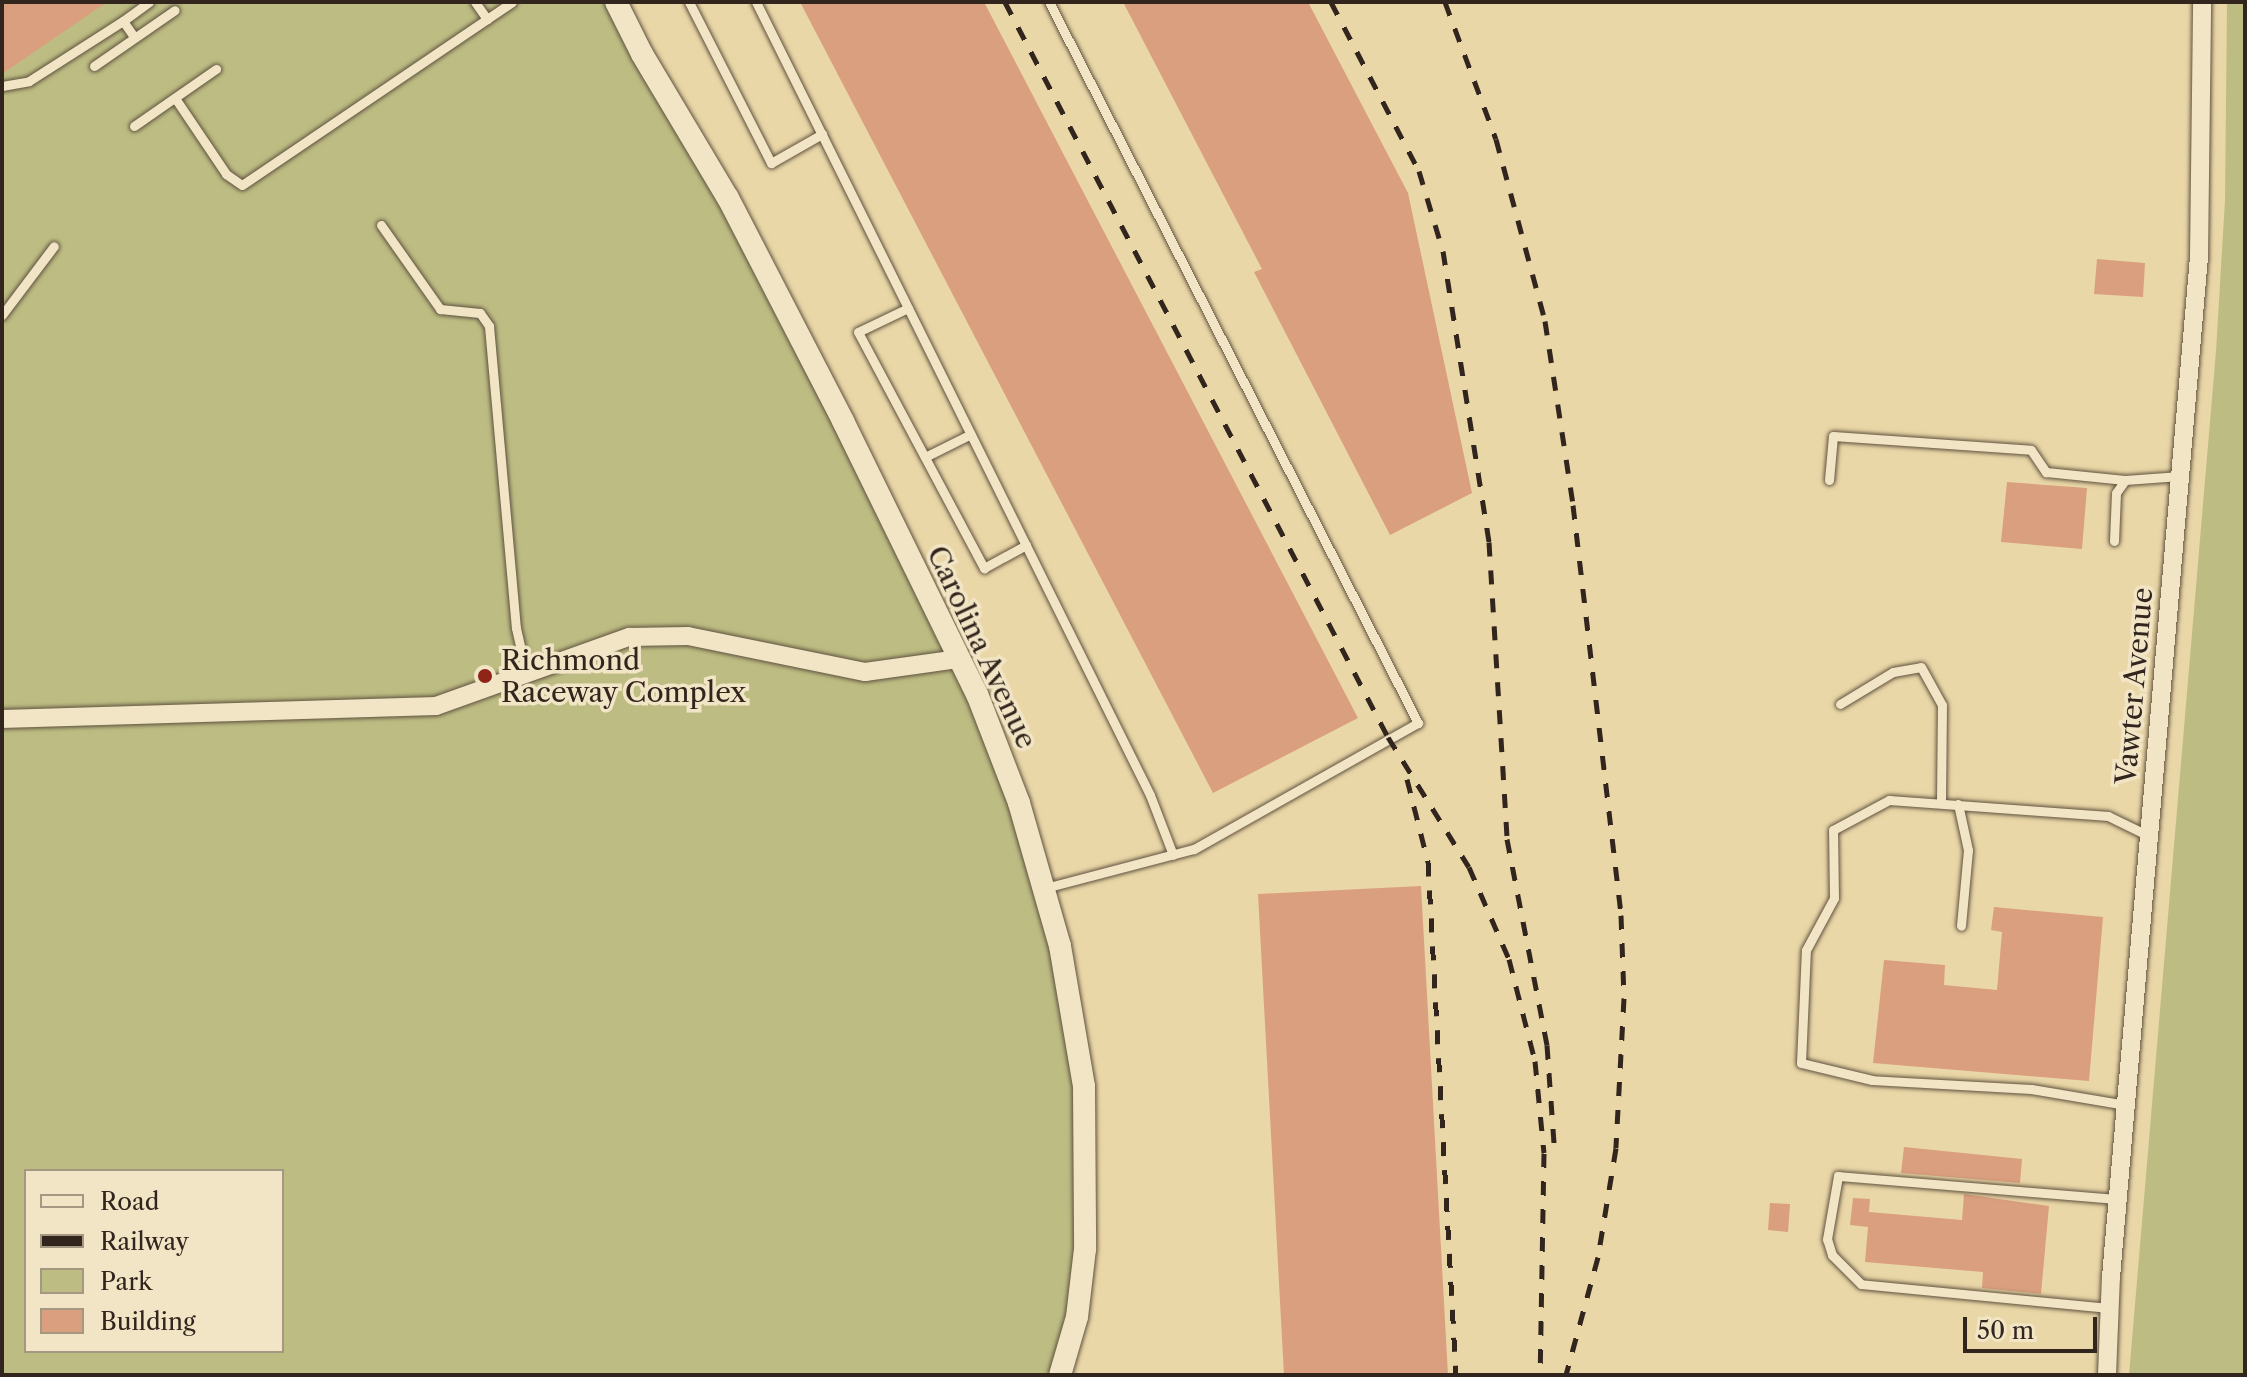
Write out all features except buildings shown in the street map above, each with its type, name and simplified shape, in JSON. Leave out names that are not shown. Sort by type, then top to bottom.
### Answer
[{"type":"street","name":"Carolina Avenue","points":[[616,2],[728,198],[959,659],[991,726],[1045,888],[1071,1000],[1087,1141],[1081,1296],[1060,1375]]},
{"type":"street","name":"Vawter Avenue","points":[[2107,1375],[2109,1308],[2201,209],[2202,2]]},
{"type":"street","points":[[2,719],[436,706],[629,637],[688,636],[865,672],[959,659]]},
{"type":"lane","points":[[2,86],[29,81],[149,2]]},
{"type":"lane","points":[[475,2],[487,19]]},
{"type":"lane","points":[[175,98],[226,174],[242,185],[512,2]]},
{"type":"lane","points":[[689,2],[771,163],[822,134]]},
{"type":"lane","points":[[756,2],[1150,795],[1173,855]]},
{"type":"lane","points":[[1045,888],[1194,849],[1418,723],[1049,2]]},
{"type":"lane","points":[[94,66],[175,10]]},
{"type":"lane","points":[[123,21],[134,37]]},
{"type":"lane","points":[[134,126],[216,69]]},
{"type":"lane","points":[[381,225],[440,309],[480,313],[489,326],[516,628],[526,672]]},
{"type":"lane","points":[[2,315],[54,246]]},
{"type":"lane","points":[[908,308],[858,332],[984,568],[1026,545]]},
{"type":"lane","points":[[925,457],[971,434]]},
{"type":"lane","points":[[1829,480],[1833,436],[2031,450],[2046,472],[2125,480],[2180,476]]},
{"type":"lane","points":[[2114,541],[2116,493],[2125,480]]},
{"type":"lane","points":[[1840,704],[1893,672],[1921,667],[1942,705],[1941,803]]},
{"type":"lane","points":[[2126,1105],[2031,1089],[1872,1080],[1801,1063],[1806,950],[1834,898],[1833,830],[1889,800],[2108,816],[2149,836]]},
{"type":"lane","points":[[1958,804],[1968,850],[1961,926]]},
{"type":"lane","points":[[2109,1308],[1861,1284],[1832,1255],[1827,1239],[1838,1176],[2118,1199]]},
{"type":"green space","name":"Richmond Raceway Complex","points":[[2,2],[616,2],[959,659],[1045,888],[1087,1141],[1060,1375],[2,1375]]},
{"type":"green space","points":[[2227,2],[2245,2],[2245,1375],[2129,1375],[2216,351],[2225,200]]},
{"type":"railway","points":[[1005,2],[1388,737],[1469,867],[1509,959],[1535,1061],[1544,1153],[1540,1375]]},
{"type":"railway","points":[[1331,2],[1419,171],[1443,251],[1489,542],[1507,839],[1547,1045],[1555,1156]]},
{"type":"railway","points":[[1445,2],[1496,139],[1545,321],[1573,505],[1621,915],[1624,998],[1616,1148],[1598,1257],[1566,1375]]},
{"type":"railway","points":[[1407,779],[1428,862],[1456,1375]]},
{"type":"place","name":"Richmond Raceway Complex","points":[[485,676]]}]
